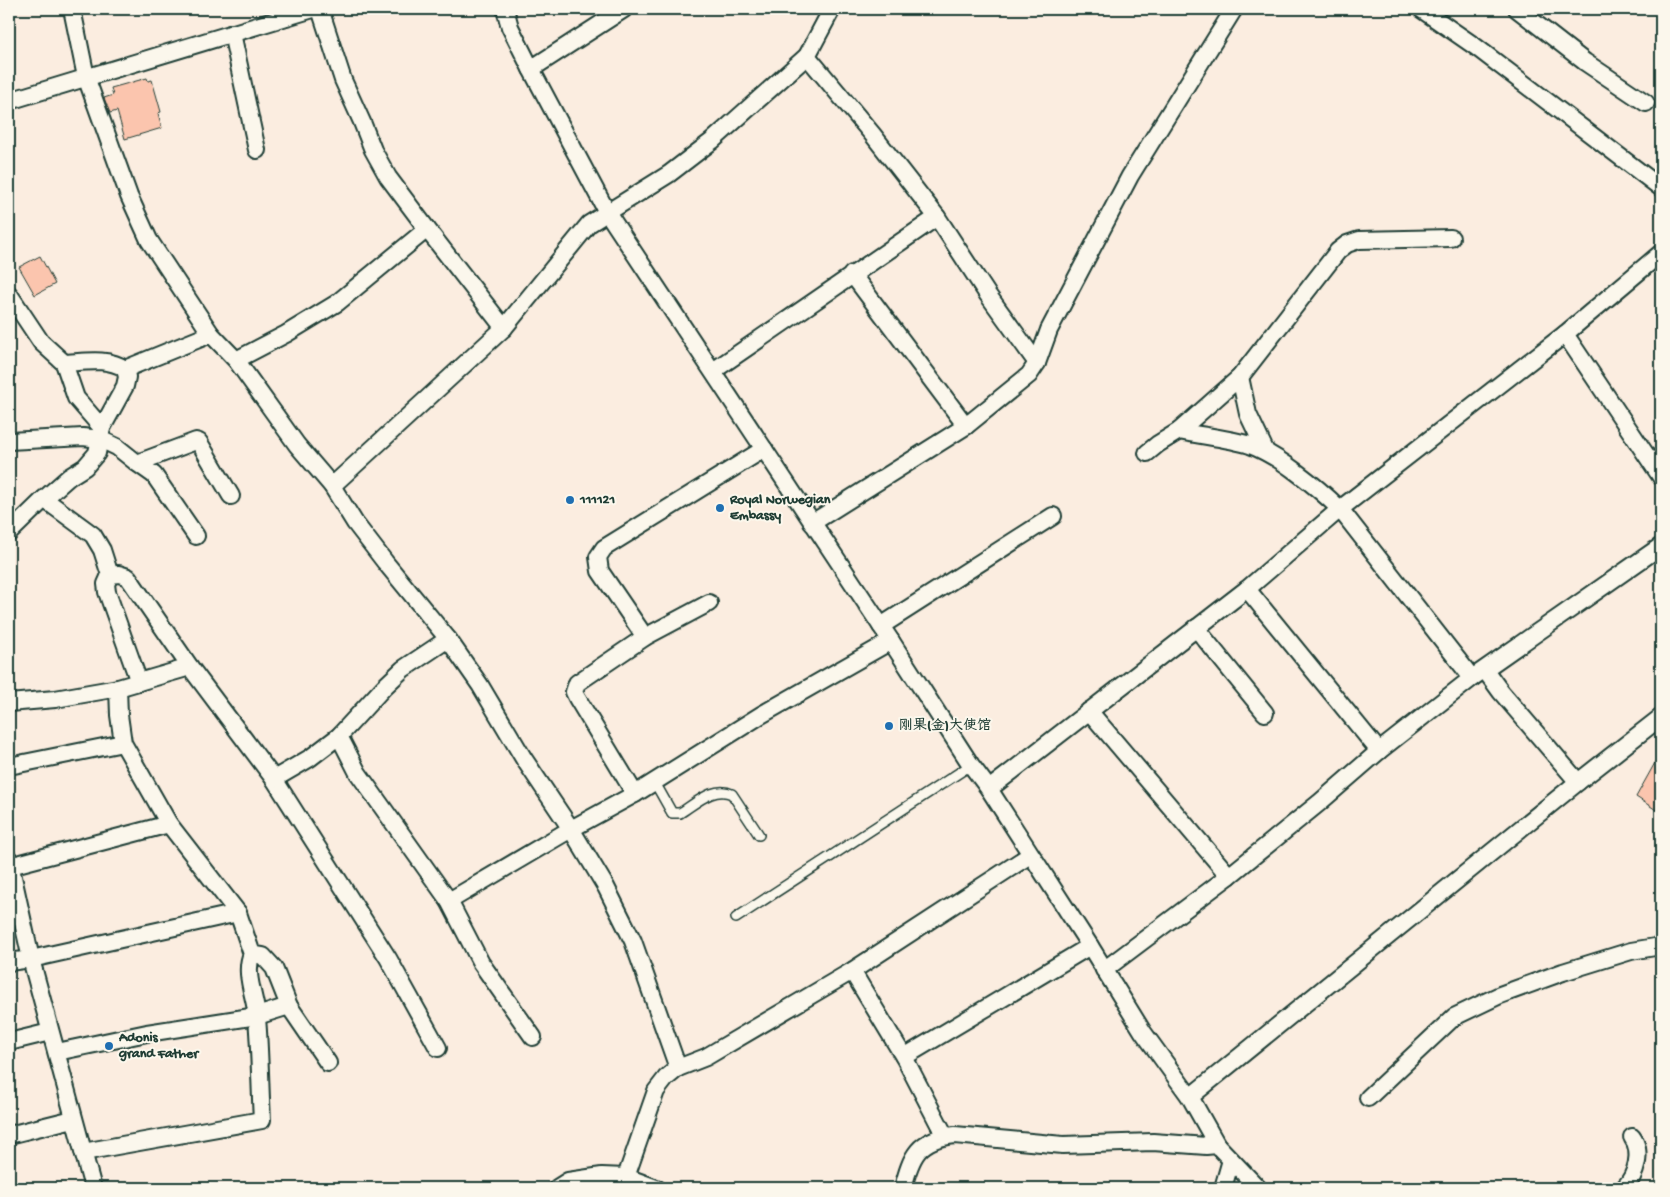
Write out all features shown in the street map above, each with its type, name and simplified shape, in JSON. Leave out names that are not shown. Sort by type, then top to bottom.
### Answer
[{"type":"street","points":[[72,9],[86,77],[129,196],[149,240],[211,334],[236,360],[297,445],[332,486],[361,531],[448,639],[480,685],[524,759],[571,829],[606,887],[634,941],[678,1068]]},
{"type":"street","points":[[9,101],[313,9]]},
{"type":"street","points":[[320,9],[343,80],[373,150],[388,176],[427,229],[504,328]]},
{"type":"street","points":[[505,9],[510,27],[606,212],[891,641],[971,766],[989,789],[1143,1032],[1190,1097],[1217,1146],[1258,1188]]},
{"type":"street","points":[[531,69],[624,9]]},
{"type":"street","points":[[332,486],[504,328],[589,224],[669,174],[712,141],[807,56],[832,9]]},
{"type":"street","points":[[812,524],[966,426],[1012,390],[1029,374],[1037,363],[1049,330],[1130,176],[1234,9]]},
{"type":"street","points":[[1421,9],[1476,47],[1661,188]]},
{"type":"street","points":[[1524,11],[1585,62],[1646,103]]},
{"type":"street","points":[[232,33],[257,150]]},
{"type":"street","points":[[807,56],[873,135],[937,217],[988,295],[1037,363]]},
{"type":"street","points":[[713,371],[937,217]]},
{"type":"street","points":[[236,360],[286,334],[337,303],[427,229]]},
{"type":"street","points":[[1147,453],[1178,431],[1240,377],[1338,251],[1346,244],[1359,240],[1451,238]]},
{"type":"street","points":[[989,789],[1247,588],[1340,509],[1565,334],[1661,254]]},
{"type":"street","points":[[852,274],[966,426]]},
{"type":"street","points":[[9,294],[41,342],[64,363],[76,398],[101,433],[154,475],[196,536]]},
{"type":"street","points":[[125,369],[211,334]]},
{"type":"street","points":[[1565,334],[1661,477]]},
{"type":"street","points":[[9,533],[69,477],[85,467],[97,452],[101,433],[125,386],[127,377],[125,369],[118,364],[111,362],[64,363]]},
{"type":"street","points":[[1240,377],[1248,414],[1266,452]]},
{"type":"street","points":[[1178,431],[1238,442],[1266,452],[1318,488],[1340,509],[1478,674],[1501,692],[1578,782]]},
{"type":"street","points":[[9,441],[83,437],[101,433]]},
{"type":"street","points":[[137,463],[199,442],[231,496]]},
{"type":"street","points":[[645,637],[600,571],[598,558],[604,548],[764,449]]},
{"type":"street","points":[[44,500],[93,535],[102,550],[110,575],[106,584],[107,592],[139,682]]},
{"type":"street","points":[[881,626],[1053,516]]},
{"type":"street","points":[[1104,970],[1229,876],[1319,803],[1379,751],[1478,674],[1661,546]]},
{"type":"street","points":[[110,575],[119,574],[128,577],[190,666],[274,779],[388,958],[438,1048]]},
{"type":"street","points":[[1247,588],[1379,751]]},
{"type":"street","points":[[634,794],[574,692],[577,684],[645,637],[709,603]]},
{"type":"street","points":[[1196,628],[1265,713]]},
{"type":"street","points":[[274,779],[310,758],[339,736],[403,669],[448,639]]},
{"type":"street","points":[[449,901],[634,794],[761,715],[891,641]]},
{"type":"street","points":[[9,703],[55,699],[118,688],[190,666]]},
{"type":"street","points":[[83,1152],[262,1120],[257,1016],[249,972],[249,962],[252,954],[238,913],[169,824],[123,742],[118,688]]},
{"type":"street","points":[[1088,711],[1229,876]]},
{"type":"street","points":[[1190,1097],[1578,782],[1661,717]]},
{"type":"street","points":[[339,736],[358,773],[449,901],[481,963],[533,1037]]},
{"type":"street","points":[[9,766],[123,742]]},
{"type":"street","points":[[93,1188],[31,959],[9,863],[169,824]]},
{"type":"street","points":[[626,1177],[656,1091],[666,1078],[678,1068],[706,1057],[852,971],[1030,855]]},
{"type":"street","points":[[9,962],[31,959],[238,913]]},
{"type":"street","points":[[904,1058],[1090,946]]},
{"type":"street","points":[[1368,1098],[1454,1018],[1500,995],[1563,972],[1631,951],[1661,946]]},
{"type":"street","points":[[252,954],[263,956],[274,968],[289,1006],[328,1063]]},
{"type":"street","points":[[852,971],[904,1058],[945,1136]]},
{"type":"street","points":[[57,1052],[146,1034],[257,1016],[289,1006]]},
{"type":"street","points":[[9,1042],[50,1032]]},
{"type":"street","points":[[9,1135],[73,1119]]},
{"type":"street","points":[[903,1188],[910,1163],[921,1148],[945,1136],[955,1135],[1063,1145],[1153,1142],[1217,1146]]},
{"type":"street","points":[[1624,1188],[1636,1167],[1638,1155],[1636,1142],[1632,1137]]},
{"type":"street","points":[[1223,1188],[1232,1160]]},
{"type":"street","points":[[557,1188],[568,1181],[602,1176],[626,1177],[656,1188]]},
{"type":"lane","points":[[736,918],[971,766]]},
{"type":"lane","points":[[654,781],[672,813],[675,814],[680,813],[713,792],[726,790],[732,794],[759,835]]},
{"type":"building","points":[[147,78],[148,81],[152,80],[161,112],[158,113],[162,128],[125,139],[117,111],[110,113],[104,98],[113,95],[111,88]]},
{"type":"building","points":[[40,256],[55,284],[35,295],[19,267]]},
{"type":"building","points":[[1661,752],[1661,813],[1636,797]]},
{"type":"place","name":"111121","points":[[570,500]]},
{"type":"place","name":"Royal Norwegian Embassy","points":[[720,508]]},
{"type":"place","name":"刚果(金)大使馆","points":[[889,726]]},
{"type":"place","name":"Adonis grand Father","points":[[109,1046]]}]
